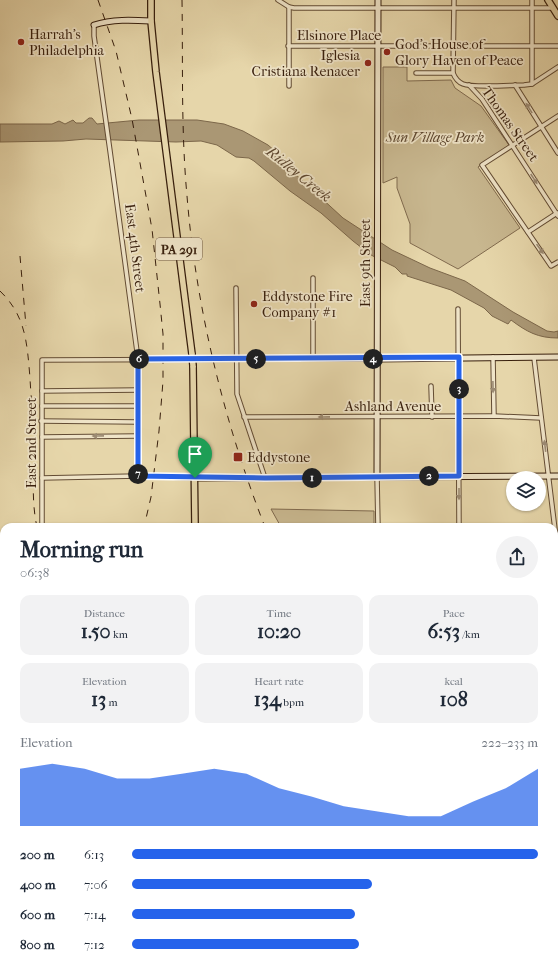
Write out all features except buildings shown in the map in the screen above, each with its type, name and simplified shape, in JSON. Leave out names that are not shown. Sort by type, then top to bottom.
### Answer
[{"type":"main road","name":"PA 291","points":[[151,0],[151,21],[161,113],[192,354],[195,523]]},
{"type":"main road","points":[[548,0],[558,16]]},
{"type":"street","points":[[278,0],[289,7],[294,8],[553,8]]},
{"type":"street","name":"East 9th Street","points":[[378,0],[378,523]]},
{"type":"street","points":[[416,73],[453,73],[454,0]]},
{"type":"street","points":[[532,0],[532,84]]},
{"type":"street","points":[[289,7],[289,86]]},
{"type":"street","points":[[94,25],[102,22],[126,20],[151,21]]},
{"type":"street","name":"East 4th Street","points":[[94,25],[94,36],[138,359],[138,476]]},
{"type":"street","name":"Elsinore Place","points":[[288,46],[558,46]]},
{"type":"street","points":[[469,85],[532,84],[558,67]]},
{"type":"street","name":"Thomas Street","points":[[453,73],[454,77],[458,81],[469,85],[482,99],[557,214]]},
{"type":"street","points":[[515,85],[558,153]]},
{"type":"street","points":[[558,116],[482,166],[551,266],[558,262]]},
{"type":"street","points":[[528,232],[557,214]]},
{"type":"street","points":[[313,278],[313,358]]},
{"type":"street","points":[[236,288],[238,359],[237,394],[265,478]]},
{"type":"street","points":[[458,309],[459,523]]},
{"type":"street","points":[[493,357],[494,416]]},
{"type":"street","points":[[138,359],[558,357]]},
{"type":"street","points":[[534,358],[555,523]]},
{"type":"street","name":"East 2nd Street","points":[[42,523],[42,360],[138,359]]},
{"type":"street","points":[[431,386],[432,417]]},
{"type":"street","points":[[42,391],[138,390]]},
{"type":"street","points":[[42,406],[137,406]]},
{"type":"street","name":"Ashland Avenue","points":[[244,418],[494,416],[541,418]]},
{"type":"street","points":[[42,421],[137,422]]},
{"type":"street","points":[[42,437],[137,436]]},
{"type":"street","points":[[42,478],[138,476],[265,478],[377,476],[558,476]]},
{"type":"green space","name":"Sun Village Park","points":[[383,67],[407,67],[407,81],[451,80],[455,88],[481,106],[509,145],[478,167],[520,228],[458,269],[410,243],[410,224],[397,188],[397,177],[383,183]]},
{"type":"green space","points":[[271,509],[374,511],[374,523],[279,523]]},
{"type":"shaded area","points":[[89,118],[92,118],[97,124],[139,120],[197,120],[224,124],[243,131],[268,145],[282,157],[293,172],[343,218],[392,250],[430,268],[465,281],[513,312],[547,331],[558,331],[558,338],[544,337],[533,334],[511,320],[508,324],[492,316],[484,308],[451,290],[407,276],[407,274],[402,274],[395,267],[371,255],[321,213],[290,191],[254,161],[249,158],[236,157],[217,145],[201,141],[176,142],[86,139],[0,142],[0,124],[52,124],[59,121],[65,124],[73,120],[76,123],[83,123]]},
{"type":"railway","points":[[98,0],[116,51],[132,119],[152,229],[163,334],[163,381],[159,431],[151,497],[145,523]]},
{"type":"railway","points":[[182,0],[185,172],[191,238],[197,280],[214,364],[225,406],[250,487],[264,523]]},
{"type":"railway","points":[[20,256],[26,326]]},
{"type":"railway","points":[[0,291],[9,300],[15,310],[24,331],[26,342],[34,428],[33,496],[36,523]]},
{"type":"place","name":"Harrah's Philadelphia","points":[[21,42]]},
{"type":"place","name":"God's House of Glory Haven of Peace","points":[[387,52]]},
{"type":"place","name":"Iglesia Cristiana Renacer","points":[[368,63]]},
{"type":"place","name":"Eddystone Fire Company #1","points":[[254,304]]},
{"type":"place","name":"Eddystone","points":[[238,457]]},
{"type":"route","points":[[459,357],[459,476],[195,478],[138,476],[138,359],[377,359],[459,357]]},
{"type":"water label","name":"Ridley Creek","points":[[299,174]]}]
